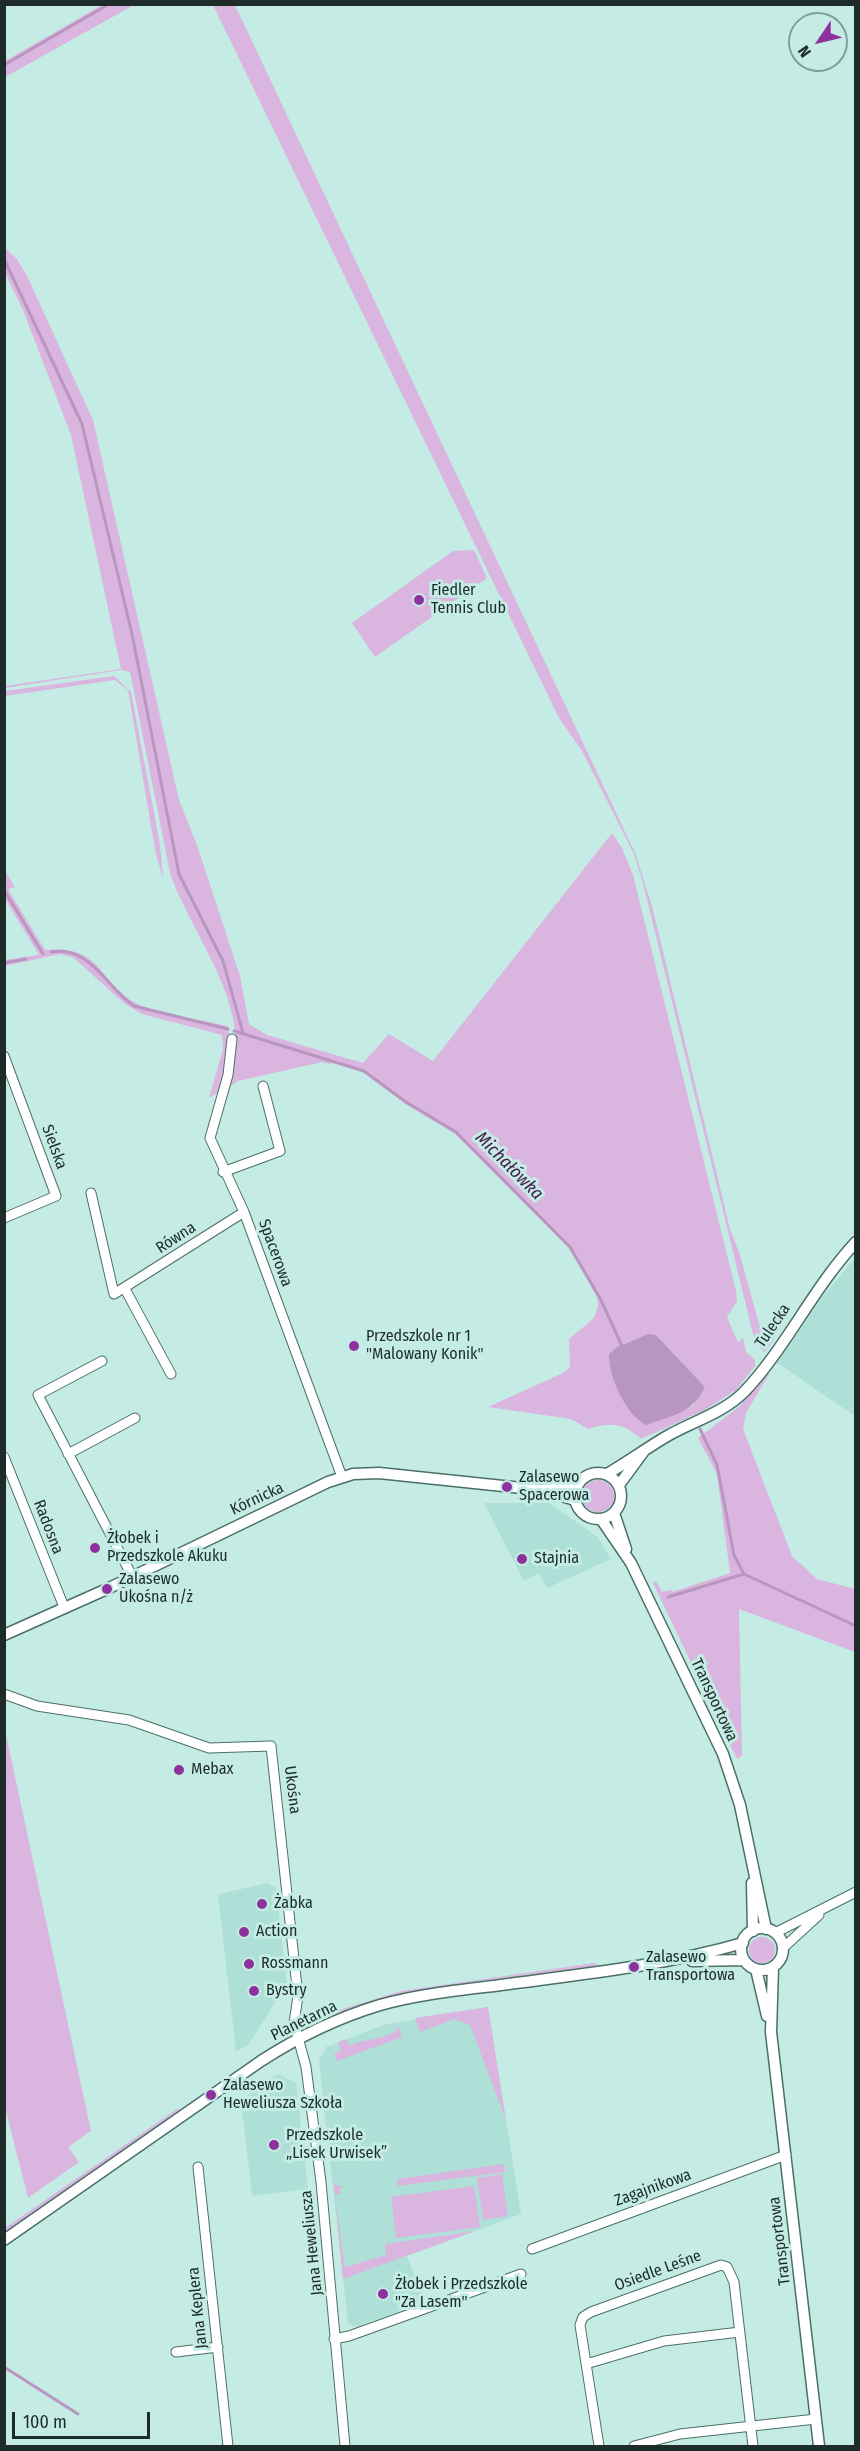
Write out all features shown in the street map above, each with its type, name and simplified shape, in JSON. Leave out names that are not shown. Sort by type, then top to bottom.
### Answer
[{"type":"street","name":"Spacerowa","points":[[232,1039],[228,1075],[210,1138],[223,1172],[244,1212],[342,1477]]},
{"type":"street","name":"Sielska","points":[[4,1056],[56,1196],[4,1218]]},
{"type":"street","points":[[223,1172],[280,1151],[263,1086]]},
{"type":"street","points":[[91,1193],[114,1294],[125,1289],[171,1374]]},
{"type":"street","name":"Równa","points":[[125,1289],[244,1212]]},
{"type":"street","name":"Tulecka","points":[[645,1451],[675,1432],[707,1417],[744,1392],[779,1347],[820,1284],[855,1242]]},
{"type":"street","points":[[102,1361],[38,1395],[132,1576]]},
{"type":"street","points":[[68,1454],[135,1418]]},
{"type":"street","points":[[608,1474],[619,1485],[621,1500],[614,1514],[601,1519],[587,1516],[575,1500],[577,1486],[591,1474],[608,1474],[645,1451]]},
{"type":"street","points":[[619,1485],[645,1451]]},
{"type":"street","name":"Radosna","points":[[4,1457],[64,1607]]},
{"type":"street","name":"Kórnicka","points":[[4,1635],[342,1477],[379,1473],[541,1490],[575,1500]]},
{"type":"street","name":"Kórnicka","points":[[541,1490],[577,1486]]},
{"type":"street","name":"Transportowa","points":[[614,1514],[628,1558],[723,1754],[740,1805],[752,1862],[771,1931]]},
{"type":"street","name":"Transportowa","points":[[601,1519],[628,1558]]},
{"type":"street","name":"Ukośna","points":[[4,1694],[37,1706],[129,1720],[209,1748],[271,1746],[298,1996],[294,2023],[299,2038]]},
{"type":"street","name":"Transportowa","points":[[752,1862],[753,1931]]},
{"type":"street","points":[[826,1909],[783,1948],[781,1958],[772,1967],[756,1969],[744,1960],[743,1943],[753,1931],[771,1931],[826,1909],[855,1892]]},
{"type":"street","points":[[771,1931],[783,1948]]},
{"type":"street","name":"Planetarna","points":[[671,1962],[743,1943]]},
{"type":"street","name":"Planetarna","points":[[4,2240],[261,2061],[299,2038],[346,2017],[396,2001],[671,1962],[744,1960]]},
{"type":"street","name":"Transportowa","points":[[771,2032],[772,1967]]},
{"type":"street","name":"Transportowa","points":[[756,1969],[771,2032],[819,2446]]},
{"type":"street","name":"Jana Heweliusza","points":[[299,2038],[307,2076],[321,2182],[332,2282],[334,2339],[345,2446]]},
{"type":"street","name":"Zagajnikowa","points":[[532,2249],[786,2155]]},
{"type":"street","name":"Jana Keplera","points":[[198,2167],[228,2446]]},
{"type":"street","name":"Osiedle Leśne","points":[[599,2446],[580,2325],[587,2314],[716,2266],[724,2266],[732,2274],[753,2446]]},
{"type":"street","points":[[334,2339],[350,2336],[521,2274]]},
{"type":"street","points":[[586,2364],[664,2340],[740,2332]]},
{"type":"street","points":[[176,2352],[218,2347]]},
{"type":"street","points":[[634,2446],[680,2434],[816,2418]]},
{"type":"shaded area","points":[[102,5],[134,5],[5,77],[5,61]]},
{"type":"shaded area","points":[[213,5],[235,5],[635,853],[652,906],[730,1229],[740,1255],[761,1331],[765,1338],[773,1334],[775,1338],[765,1352],[757,1345],[753,1334],[634,854],[582,751],[559,718]]},
{"type":"shaded area","points":[[5,248],[17,259],[27,276],[93,420],[179,800],[197,845],[240,976],[249,1024],[267,1035],[363,1063],[389,1034],[433,1061],[612,833],[622,848],[633,875],[736,1291],[737,1301],[727,1317],[738,1343],[743,1338],[746,1352],[755,1360],[755,1366],[736,1390],[703,1411],[641,1439],[616,1425],[603,1425],[588,1429],[571,1419],[488,1407],[563,1373],[570,1367],[569,1339],[594,1318],[598,1306],[597,1297],[570,1249],[455,1134],[404,1103],[364,1073],[334,1061],[330,1064],[322,1062],[238,1081],[227,1088],[235,1056],[235,1033],[231,1009],[213,962],[170,873],[130,672],[121,670],[5,688],[5,686],[121,669],[71,435],[23,310],[5,273]],"holes":[[[656,1335],[705,1387],[692,1407],[609,1364],[609,1354],[631,1341]]]},
{"type":"shaded area","name":"Fiedler Tennis Club","points":[[474,550],[487,578],[375,657],[352,623],[453,551]]},
{"type":"shaded area","points":[[114,676],[131,692],[160,844],[163,878],[156,855],[128,690],[115,680],[5,696],[5,691]]},
{"type":"shaded area","points":[[5,871],[15,887],[8,889],[45,950],[65,950],[79,953],[90,959],[115,987],[140,1005],[172,1015],[227,1026],[230,1050],[222,1090],[209,1098],[223,1049],[222,1035],[142,1014],[125,1004],[74,958],[60,954],[5,966],[4,960],[39,955],[5,899]]},
{"type":"shaded area","points":[[855,1258],[855,1416],[777,1363],[823,1296]]},
{"type":"shaded area","points":[[648,1334],[656,1335],[705,1387],[688,1408],[646,1425],[625,1404],[615,1383],[609,1363],[609,1354],[617,1347]]},
{"type":"shaded area","points":[[767,1373],[769,1374],[746,1413],[743,1429],[792,1556],[817,1579],[855,1589],[855,1652],[739,1609],[742,1756],[737,1759],[653,1583],[656,1581],[662,1592],[671,1590],[672,1592],[730,1573],[717,1474],[698,1438],[740,1406]]},
{"type":"shaded area","points":[[598,1480],[609,1485],[614,1496],[609,1507],[598,1512],[587,1507],[582,1496],[587,1485]]},
{"type":"shaded area","points":[[484,1503],[549,1503],[598,1537],[611,1559],[547,1588],[539,1573],[524,1581]]},
{"type":"shaded area","points":[[5,1730],[91,2131],[68,2147],[79,2162],[28,2198],[4,2103]]},
{"type":"shaded area","points":[[268,1883],[276,1888],[287,1984],[249,2044],[236,2052],[218,1894]]},
{"type":"shaded area","points":[[762,1937],[771,1941],[775,1950],[771,1959],[762,1963],[753,1959],[749,1950],[753,1941]]},
{"type":"shaded area","points":[[595,1963],[600,1967],[493,1979],[421,1991],[386,1999],[319,2023],[321,2018],[330,2013],[401,1991]]},
{"type":"shaded area","points":[[488,2007],[521,2214],[407,2256],[424,2302],[355,2327],[348,2323],[324,2109],[332,2108],[331,2097],[323,2097],[319,2061],[326,2047],[383,2025]]},
{"type":"shaded area","points":[[488,2007],[506,2120],[470,2025],[454,2019],[420,2032],[415,2018]]},
{"type":"shaded area","points":[[400,2026],[402,2037],[337,2061],[334,2055],[341,2050],[338,2042],[346,2039],[349,2046],[385,2036]]},
{"type":"shaded area","name":"Przedszkole „Lisek Urwisek”","points":[[278,2074],[296,2083],[308,2189],[252,2196],[241,2100]]},
{"type":"shaded area","points":[[177,2109],[181,2110],[5,2233],[5,2228]]},
{"type":"shaded area","points":[[504,2164],[505,2172],[398,2186],[397,2179]]},
{"type":"shaded area","points":[[502,2174],[508,2216],[483,2220],[477,2178]]},
{"type":"shaded area","points":[[334,2184],[343,2187],[340,2188],[340,2194],[335,2195]]},
{"type":"shaded area","points":[[474,2186],[480,2227],[396,2238],[391,2197]]},
{"type":"shaded area","points":[[335,2196],[345,2267],[386,2255],[385,2244],[475,2231],[343,2279]]},
{"type":"waterway","points":[[4,65],[109,4]]},
{"type":"waterway","points":[[4,259],[82,424],[132,634],[179,874],[223,961],[243,1033]]},
{"type":"waterway","points":[[4,890],[43,954]]},
{"type":"waterway","name":"Michałówka","points":[[51,952],[65,952],[87,961],[134,1006],[228,1029]]},
{"type":"waterway","name":"Michałówka","points":[[4,963],[26,959]]},
{"type":"waterway","name":"Michałówka","points":[[234,1031],[364,1071],[406,1102],[456,1132],[570,1247],[601,1300],[623,1348]]},
{"type":"waterway","name":"Michałówka","points":[[700,1429],[717,1465],[734,1555],[744,1574],[856,1626]]},
{"type":"waterway","points":[[668,1597],[744,1574]]},
{"type":"waterway","points":[[4,2367],[78,2414]]},
{"type":"place","name":"Fiedler Tennis Club","points":[[419,600]]},
{"type":"place","name":"Przedszkole nr 1 \"Malowany Konik\"","points":[[354,1346]]},
{"type":"place","name":"Zalasewo Spacerowa","points":[[507,1487]]},
{"type":"place","name":"Żłobek i Przedszkole Akuku","points":[[95,1548]]},
{"type":"place","name":"Stajnia","points":[[522,1559]]},
{"type":"place","name":"Zalasewo Ukośna n/ż","points":[[107,1589]]},
{"type":"place","name":"Mebax","points":[[179,1770]]},
{"type":"place","name":"Żabka","points":[[262,1904]]},
{"type":"place","name":"Action","points":[[244,1932]]},
{"type":"place","name":"Rossmann","points":[[249,1964]]},
{"type":"place","name":"Zalasewo Transportowa","points":[[634,1967]]},
{"type":"place","name":"Bystry","points":[[254,1991]]},
{"type":"place","name":"Zalasewo Heweliusza Szkoła","points":[[211,2095]]},
{"type":"place","name":"Przedszkole „Lisek Urwisek”","points":[[274,2145]]},
{"type":"place","name":"Żłobek i Przedszkole \"Za Lasem\"","points":[[383,2294]]}]
